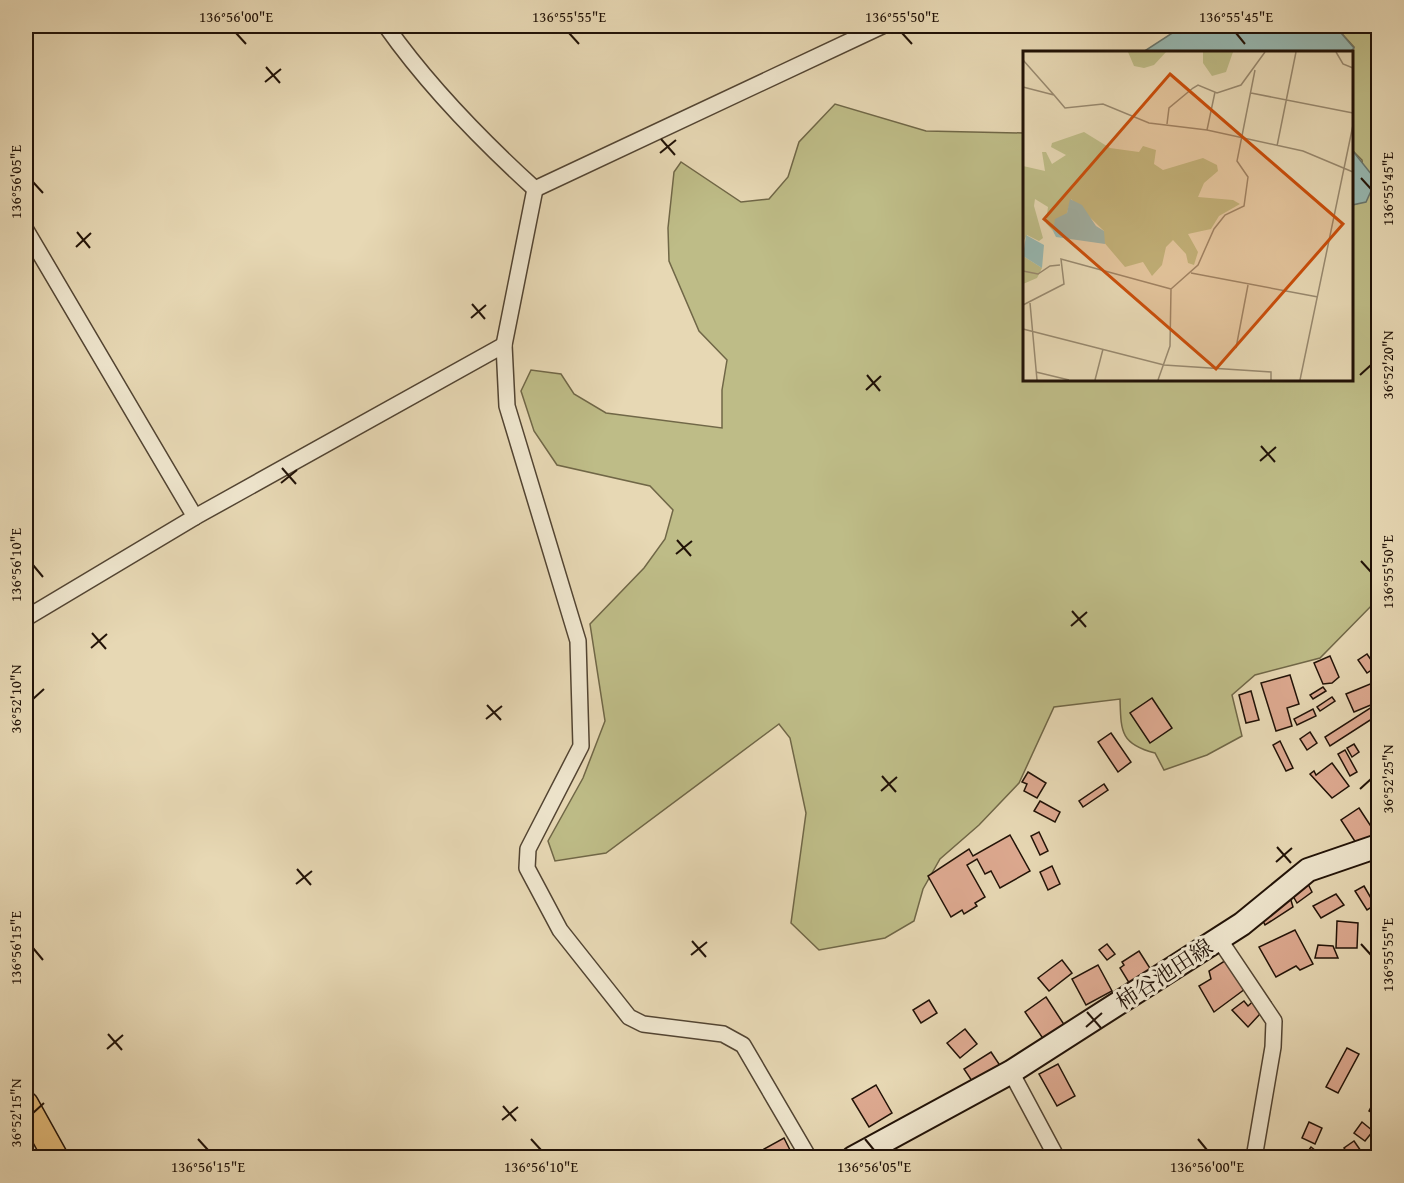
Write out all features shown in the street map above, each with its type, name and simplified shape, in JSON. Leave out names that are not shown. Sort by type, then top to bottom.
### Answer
[{"type":"main road","name":"柿谷池田線","points":[[853,1158],[1011,1072],[1242,924],[1308,870],[1378,846]]},
{"type":"main road","points":[[26,1104],[56,1158]]},
{"type":"street","points":[[386,26],[408,57],[475,134],[535,189]]},
{"type":"street","points":[[535,189],[882,26]]},
{"type":"street","points":[[535,189],[504,345],[507,406],[578,642],[581,746],[528,849],[527,868],[560,930],[629,1017],[643,1024],[723,1034],[743,1045],[809,1158]]},
{"type":"street","points":[[26,230],[195,517]]},
{"type":"street","points":[[26,618],[195,517],[504,345]]},
{"type":"street","points":[[1219,939],[1274,1021],[1273,1047],[1254,1158]]},
{"type":"street","points":[[1011,1072],[1057,1158]]},
{"type":"shaded area","points":[[1335,26],[1378,26],[1378,599],[1320,658],[1255,675],[1232,695],[1242,736],[1207,755],[1164,770],[1155,753],[1135,745],[1125,735],[1122,728],[1120,699],[1054,707],[1019,783],[979,825],[940,859],[923,889],[914,921],[885,938],[819,950],[791,923],[806,813],[790,738],[779,724],[606,853],[555,861],[548,841],[583,778],[605,721],[590,624],[644,568],[665,539],[673,510],[650,486],[557,465],[534,431],[521,391],[531,370],[561,374],[574,394],[606,413],[722,428],[722,390],[727,360],[699,331],[669,261],[668,228],[674,172],[681,162],[741,202],[769,199],[788,177],[799,142],[835,104],[926,131],[1023,133],[1023,381],[1353,381],[1353,205],[1366,201],[1362,160],[1353,151],[1353,51],[1351,51],[1354,47]]},
{"type":"water","points":[[1183,26],[1335,26],[1354,48],[1351,51],[1145,51]]},
{"type":"water","points":[[1353,151],[1376,180],[1366,202],[1353,205]]},
{"type":"building","points":[[1367,654],[1376,667],[1367,673],[1358,660]]},
{"type":"building","points":[[1330,656],[1339,677],[1332,683],[1323,684],[1314,663]]},
{"type":"building","points":[[1290,675],[1299,704],[1287,708],[1292,726],[1276,731],[1261,683]]},
{"type":"building","points":[[1375,682],[1378,702],[1354,712],[1346,694]]},
{"type":"building","points":[[1323,687],[1326,691],[1313,699],[1310,695]]},
{"type":"building","points":[[1251,691],[1259,720],[1246,723],[1239,695]]},
{"type":"building","points":[[1332,697],[1335,701],[1320,711],[1317,707]]},
{"type":"building","points":[[1152,698],[1172,728],[1150,743],[1130,713]]},
{"type":"building","points":[[1378,703],[1378,715],[1330,746],[1325,737]]},
{"type":"building","points":[[1313,709],[1316,716],[1297,725],[1294,719]]},
{"type":"building","points":[[1310,732],[1317,743],[1307,750],[1300,739]]},
{"type":"building","points":[[1111,733],[1131,762],[1118,772],[1098,742]]},
{"type":"building","points":[[1280,741],[1293,768],[1286,771],[1273,745]]},
{"type":"building","points":[[1354,744],[1359,752],[1352,757],[1347,748]]},
{"type":"building","points":[[1345,750],[1357,772],[1350,776],[1338,754]]},
{"type":"building","points":[[1332,763],[1349,786],[1332,798],[1310,774],[1314,771],[1316,775]]},
{"type":"building","points":[[1028,772],[1046,783],[1037,798],[1024,791],[1027,784],[1022,782]]},
{"type":"building","points":[[1104,784],[1108,790],[1083,807],[1079,801]]},
{"type":"building","points":[[1040,801],[1060,812],[1055,822],[1034,811]]},
{"type":"building","points":[[1359,808],[1376,834],[1358,846],[1341,820]]},
{"type":"building","points":[[1039,832],[1048,851],[1040,855],[1031,836]]},
{"type":"building","points":[[1010,835],[1030,871],[1000,888],[991,871],[985,874],[977,859],[967,865],[985,897],[975,903],[977,906],[964,914],[962,910],[951,917],[928,876],[969,849],[973,856]]},
{"type":"building","points":[[1052,866],[1060,884],[1048,890],[1040,872]]},
{"type":"building","points":[[1305,878],[1312,892],[1297,903],[1289,889]]},
{"type":"building","points":[[1364,886],[1375,905],[1367,910],[1355,891]]},
{"type":"building","points":[[1336,894],[1344,905],[1321,918],[1313,906]]},
{"type":"building","points":[[1290,897],[1293,907],[1265,925],[1259,913]]},
{"type":"building","points":[[1337,921],[1358,923],[1357,948],[1336,948]]},
{"type":"building","points":[[1295,930],[1313,964],[1300,970],[1296,966],[1276,977],[1259,947]]},
{"type":"building","points":[[1107,944],[1115,954],[1107,960],[1099,950]]},
{"type":"building","points":[[1318,945],[1333,946],[1338,958],[1315,958]]},
{"type":"building","points":[[1139,951],[1153,973],[1131,986],[1120,968],[1124,965],[1122,962]]},
{"type":"building","points":[[1237,953],[1245,989],[1214,1012],[1199,986],[1211,979],[1209,971]]},
{"type":"building","points":[[1062,960],[1072,973],[1049,991],[1038,978]]},
{"type":"building","points":[[1098,965],[1112,991],[1086,1005],[1072,979]]},
{"type":"building","points":[[1261,994],[1271,1002],[1248,1027],[1232,1010],[1244,1001],[1248,1006]]},
{"type":"building","points":[[1046,997],[1065,1026],[1044,1040],[1025,1012]]},
{"type":"building","points":[[929,1000],[937,1013],[921,1023],[913,1010]]},
{"type":"building","points":[[965,1029],[977,1044],[960,1058],[947,1043]]},
{"type":"building","points":[[1347,1048],[1359,1054],[1338,1093],[1326,1087]]},
{"type":"building","points":[[991,1052],[1001,1067],[974,1084],[964,1069]]},
{"type":"building","points":[[1058,1064],[1075,1096],[1057,1106],[1039,1074]]},
{"type":"building","points":[[876,1085],[892,1113],[869,1127],[852,1099]]},
{"type":"building","points":[[1378,1094],[1378,1116],[1369,1111]]},
{"type":"building","points":[[1309,1122],[1322,1128],[1315,1144],[1302,1138]]},
{"type":"building","points":[[1362,1122],[1373,1131],[1365,1141],[1354,1133]]},
{"type":"building","points":[[784,1138],[794,1158],[769,1158],[764,1149]]},
{"type":"building","points":[[1354,1141],[1363,1154],[1359,1158],[1351,1158],[1344,1148]]},
{"type":"building","points":[[1311,1147],[1325,1158],[1303,1158]]}]
